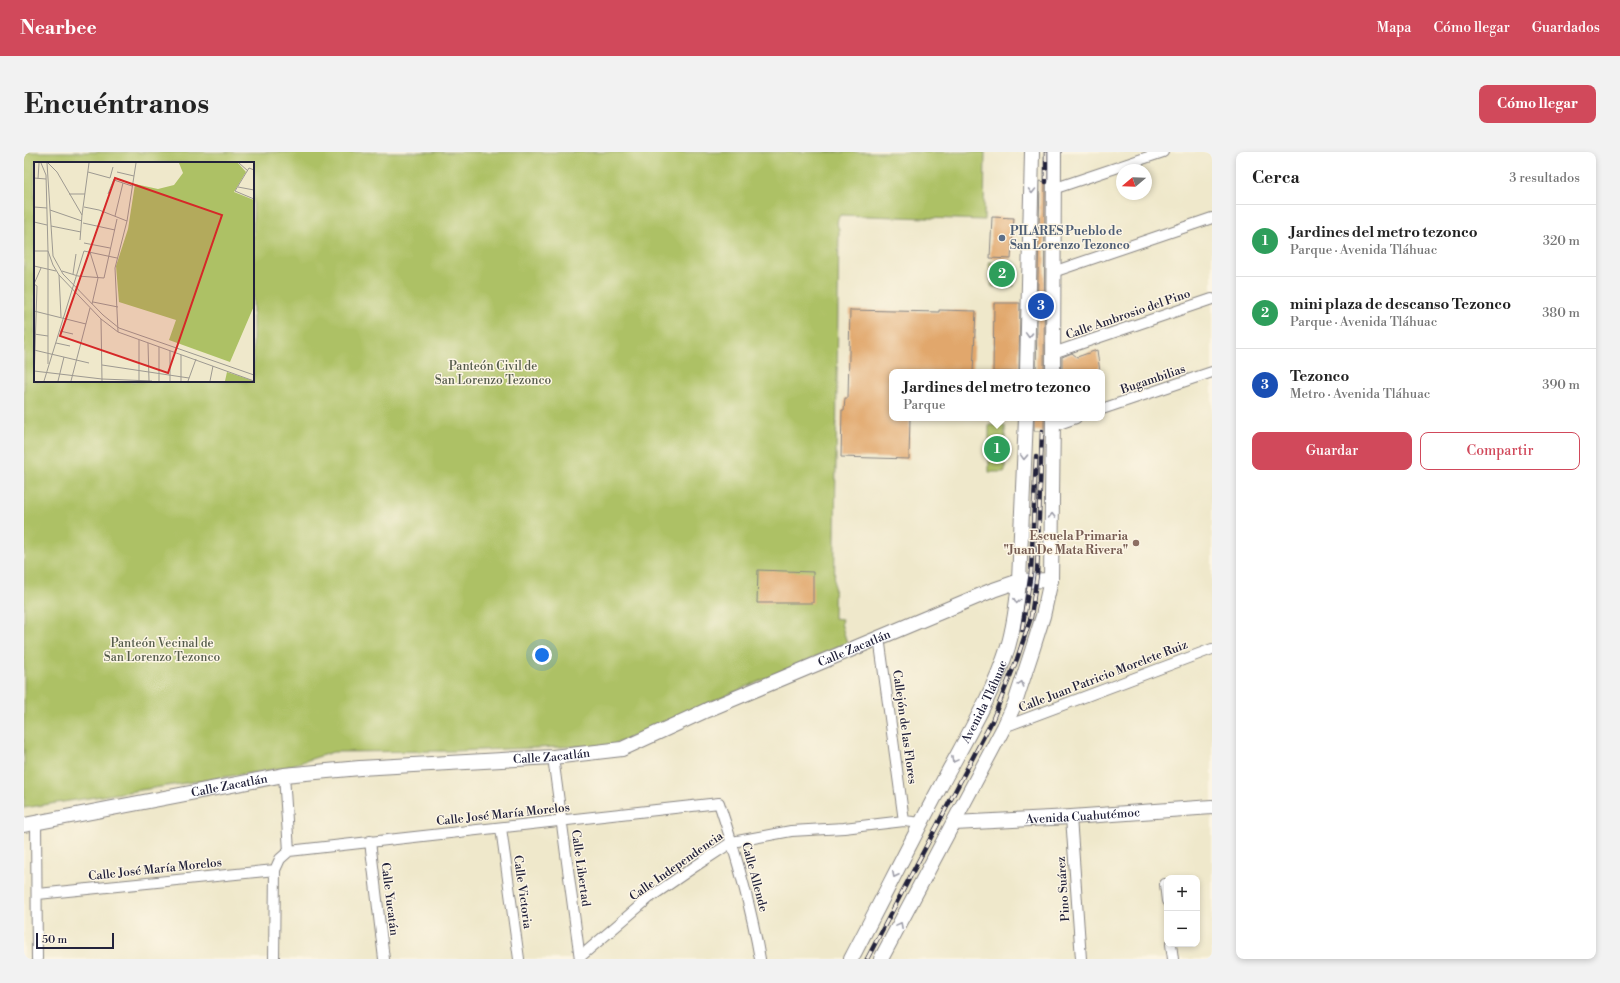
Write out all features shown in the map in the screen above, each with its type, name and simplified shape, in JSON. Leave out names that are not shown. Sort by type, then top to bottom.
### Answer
[{"type":"main road","points":[[1027,369],[1032,152]]},
{"type":"main road","points":[[1053,369],[1054,152]]},
{"type":"main road","name":"Avenida Tláhuac","points":[[851,959],[990,692],[1008,647],[1020,581],[1026,421]]},
{"type":"main road","points":[[881,959],[1004,727],[1015,703],[1032,651],[1043,616],[1051,580],[1053,422]]},
{"type":"main road","name":"Calle Zacatlán","points":[[30,824],[284,775],[360,768],[553,757],[622,749],[707,710],[993,590],[1020,581],[1051,580]]},
{"type":"main road","name":"Avenida Cuahutémoc","points":[[954,823],[1071,818],[1212,807]]},
{"type":"street","points":[[1054,189],[1164,152]]},
{"type":"street","points":[[1053,272],[1212,218]]},
{"type":"street","name":"Calle Ambrosio del Pino","points":[[1053,354],[1212,300]]},
{"type":"street","name":"Bugambilias","points":[[1105,408],[1212,372]]},
{"type":"street","name":"Callejón de las Flores","points":[[879,637],[904,821]]},
{"type":"street","name":"Calle Juan Patricio Morelete Ruiz","points":[[1004,727],[1212,649]]},
{"type":"street","name":"Calle Libertad","points":[[553,757],[580,958]]},
{"type":"street","points":[[274,959],[275,870],[280,859],[289,851],[284,775]]},
{"type":"street","name":"Calle José María Morelos","points":[[289,851],[719,803]]},
{"type":"street","name":"Calle Allende","points":[[719,803],[732,842],[753,920],[760,959]]},
{"type":"street","name":"Pino Suárez","points":[[1071,818],[1081,959]]},
{"type":"street","name":"Calle Independencia","points":[[580,958],[649,898],[732,842],[791,831],[844,828],[904,821],[922,822]]},
{"type":"street","points":[[30,824],[38,894],[37,959]]},
{"type":"street","name":"Calle Victoria","points":[[502,828],[519,959]]},
{"type":"street","name":"Calle Yucatán","points":[[370,841],[384,959]]},
{"type":"street","name":"Calle José María Morelos","points":[[38,894],[275,870]]},
{"type":"street","points":[[1171,947],[1173,959]]},
{"type":"green space","name":"Panteón Civil de San Lorenzo Tezonco","points":[[24,152],[985,152],[984,220],[840,215],[838,220],[834,618],[842,619],[841,623],[847,643],[613,745],[454,751],[333,752],[283,768],[24,808]]},
{"type":"green space","points":[[989,262],[1012,262],[1014,286],[992,287]]},
{"type":"green space","points":[[989,425],[1005,426],[1005,472],[989,472]]},
{"type":"building","points":[[1040,181],[1045,182],[1044,369],[1036,369]]},
{"type":"building","name":"PILARES Pueblo de San Lorenzo Tezonco","points":[[992,217],[1014,218],[1011,259],[990,258]]},
{"type":"building","points":[[994,303],[1020,303],[1019,369],[993,369]]},
{"type":"building","points":[[850,310],[939,312],[939,310],[976,311],[973,369],[889,369],[889,421],[910,421],[909,459],[841,457],[842,410],[844,410],[845,398],[848,398]]},
{"type":"building","points":[[1097,350],[1100,369],[1062,369],[1062,357],[1072,353],[1077,357]]},
{"type":"building","points":[[1034,421],[1044,421],[1044,431],[1034,431]]},
{"type":"building","points":[[758,570],[813,572],[813,603],[757,603]]},
{"type":"railway","points":[[1046,152],[1046,182]]},
{"type":"railway","points":[[867,959],[992,721],[1017,659],[1031,617],[1037,574],[1042,431]]},
{"type":"railway","points":[[1022,630],[1031,573],[1036,457]]},
{"type":"place","name":"PILARES Pueblo de San Lorenzo Tezonco","points":[[1002,238]]},
{"type":"place","name":"mini plaza de descanso Tezonco","points":[[1002,274]]},
{"type":"place","name":"Tezonco","points":[[1041,306]]},
{"type":"place","name":"Jardines del metro tezonco","points":[[997,449]]},
{"type":"place","name":"Escuela Primaria \"Juan De Mata Rivera\"","points":[[1136,543]]},
{"type":"park label","name":"Panteón Vecinal de San Lorenzo Tezonco","points":[[162,650]]}]
